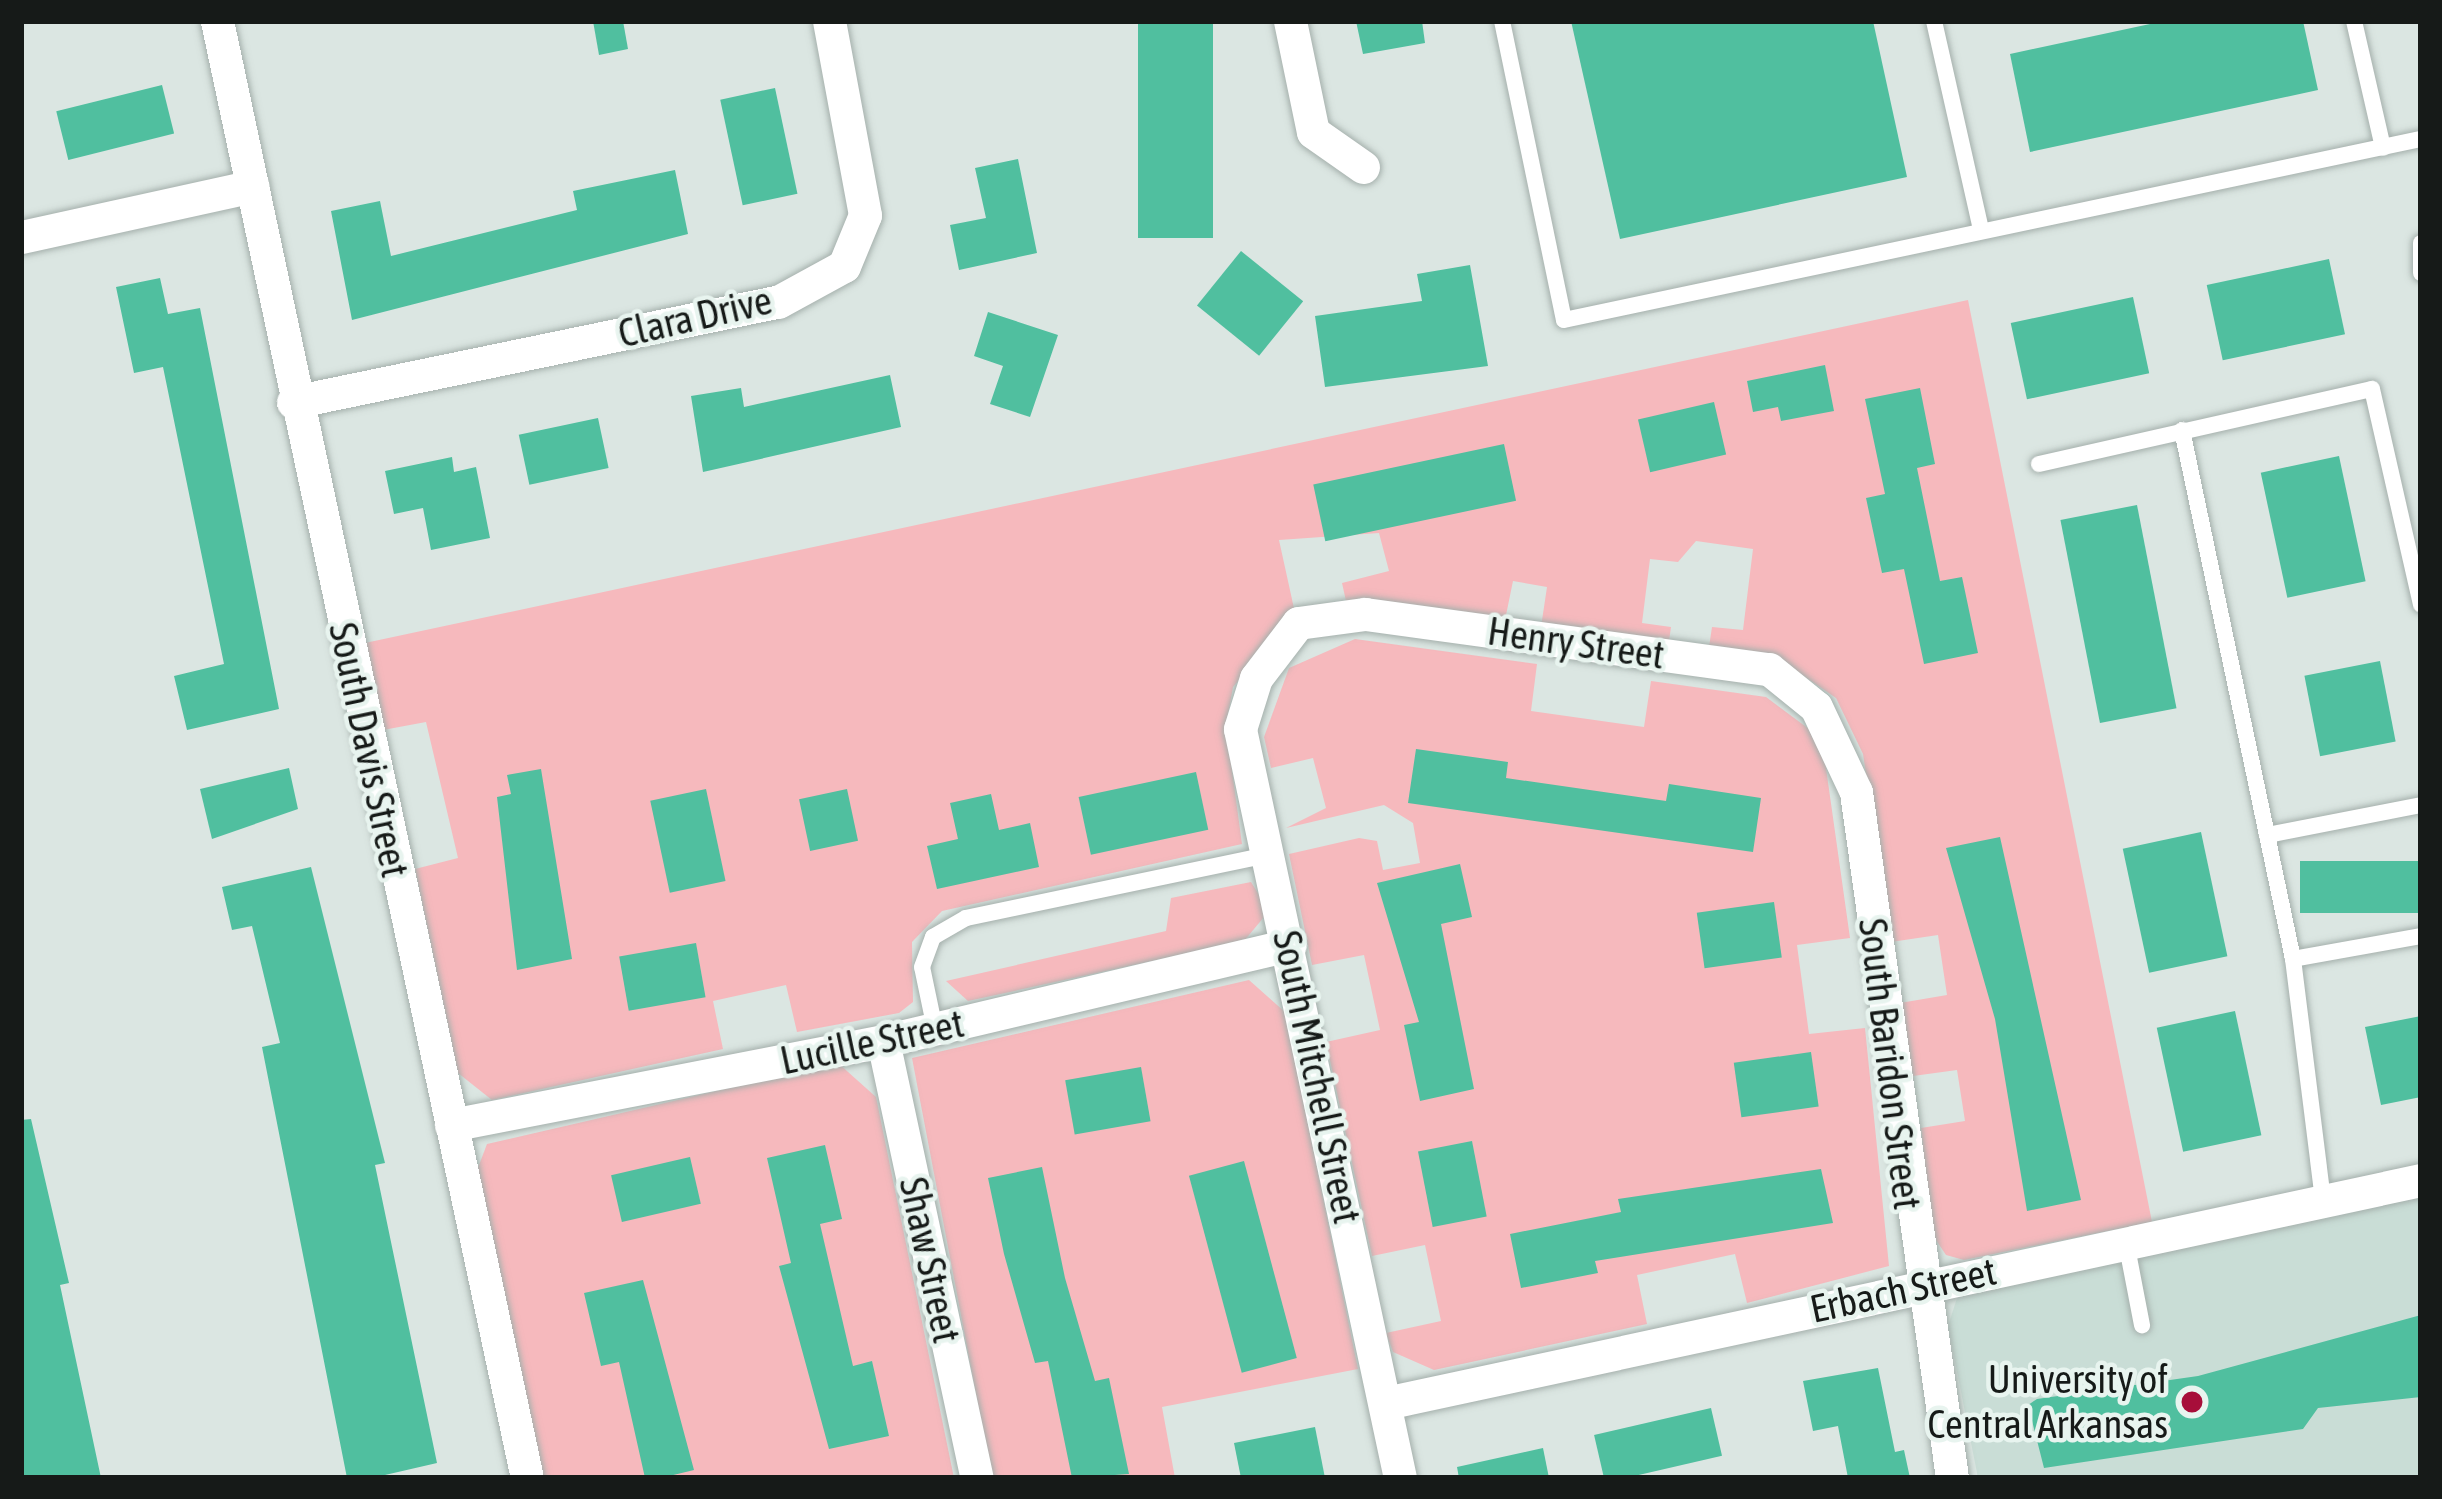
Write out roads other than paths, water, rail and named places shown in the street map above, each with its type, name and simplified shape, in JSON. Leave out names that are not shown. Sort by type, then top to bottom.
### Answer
[{"type":"street","name":"South Davis Street","points":[[218,21],[293,402],[526,1478]]},
{"type":"street","name":"Clara Drive","points":[[293,402],[778,302],[844,266],[866,214],[829,21]]},
{"type":"street","points":[[1290,21],[1313,133],[1363,166]]},
{"type":"street","points":[[21,237],[252,186]]},
{"type":"street","name":"Henry Street","points":[[1256,678],[1298,622],[1365,614],[1769,669],[1816,707],[1856,792]]},
{"type":"street","name":"South Mitchell Street","points":[[1256,678],[1240,729],[1290,945],[1400,1478]]},
{"type":"street","name":"South Baridon Street","points":[[1856,792],[1918,1286],[1952,1478]]},
{"type":"street","name":"Lucille Street","points":[[452,1125],[884,1042],[1290,945]]},
{"type":"street","name":"Shaw Street","points":[[884,1042],[977,1478]]},
{"type":"street","name":"Erbach Street","points":[[1386,1403],[2421,1180]]},
{"type":"lane","points":[[1502,21],[1564,320],[2421,140]]},
{"type":"lane","points":[[1934,21],[1981,230]]},
{"type":"lane","points":[[2354,21],[2383,148]]},
{"type":"lane","points":[[2421,243],[2421,273]]},
{"type":"lane","points":[[2039,464],[2372,389],[2421,605]]},
{"type":"lane","points":[[2182,430],[2293,959],[2324,1201]]},
{"type":"lane","points":[[2267,835],[2421,805]]},
{"type":"lane","points":[[935,1030],[922,967],[933,937],[966,918],[1269,855]]},
{"type":"lane","points":[[2293,959],[2421,936]]},
{"type":"lane","points":[[2126,1242],[2142,1324]]},
{"type":"place","name":"University of Central Arkansas","points":[[2192,1402]]}]
